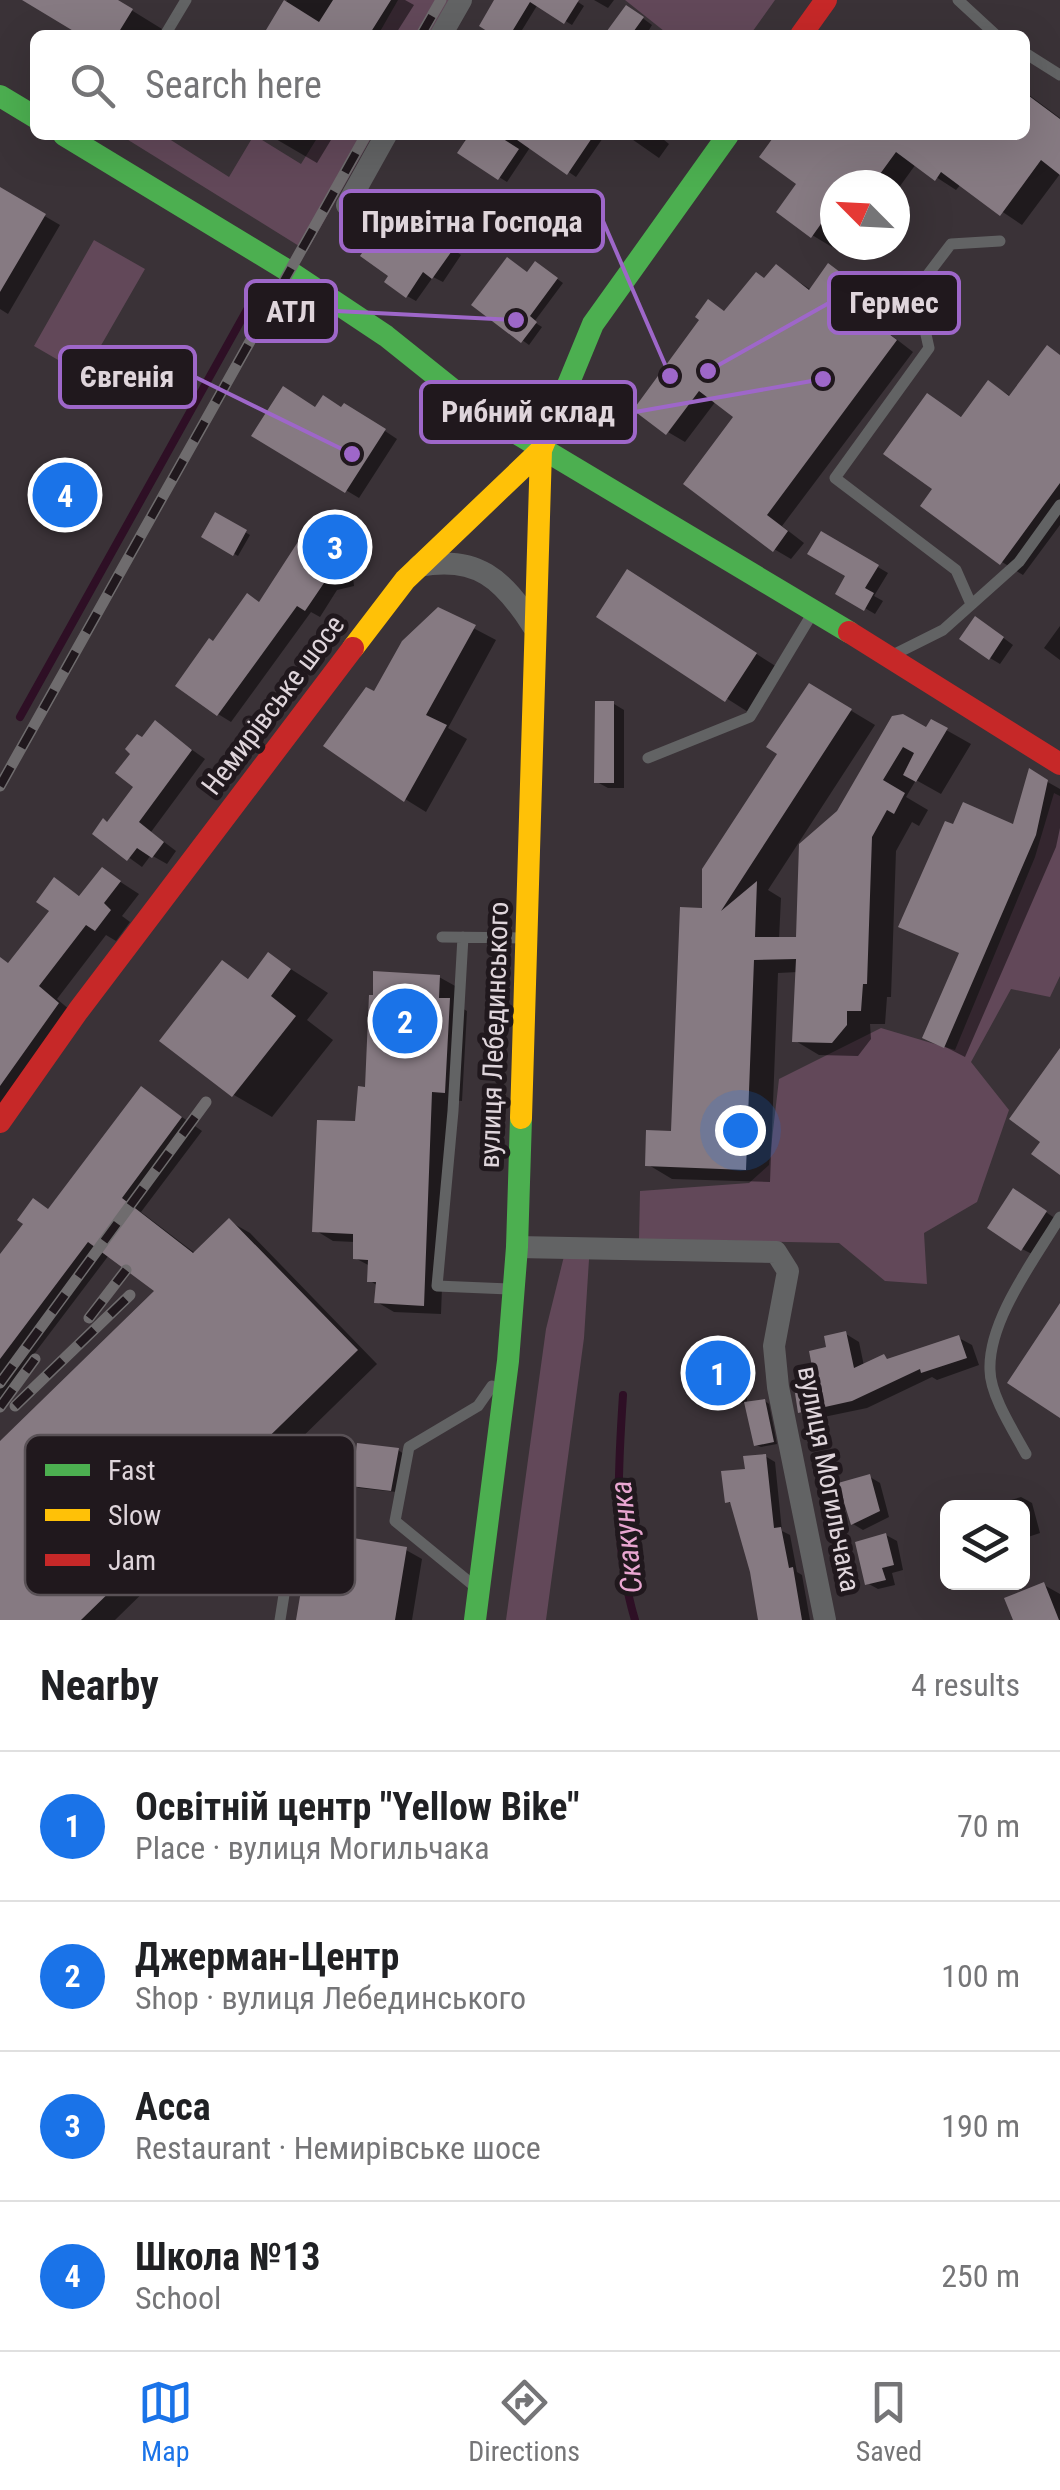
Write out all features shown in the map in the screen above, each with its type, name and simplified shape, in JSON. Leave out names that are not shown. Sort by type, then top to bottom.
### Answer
[{"type":"main road","points":[[805,30],[826,0]]},
{"type":"main road","points":[[0,96],[30,114]]},
{"type":"main road","points":[[76,140],[97,149],[386,336],[481,412],[814,610],[1060,764]]},
{"type":"main road","name":"Немирівське шосе","points":[[0,1122],[90,995],[395,593],[541,450],[573,364],[593,324],[724,140]]},
{"type":"main road","name":"вулиця Лебединського","points":[[475,1620],[508,1361],[517,1246],[541,450]]},
{"type":"street","points":[[444,30],[460,0]]},
{"type":"street","points":[[347,205],[383,140]]},
{"type":"street","points":[[419,566],[451,562],[487,573],[516,600],[536,629]]},
{"type":"street","name":"вулиця Могильчака","points":[[517,1246],[776,1252],[788,1270],[774,1346],[778,1387],[825,1620]]},
{"type":"lane","points":[[958,0],[991,30]]},
{"type":"lane","points":[[168,30],[182,1]]},
{"type":"lane","points":[[1030,56],[1060,75]]},
{"type":"lane","points":[[971,604],[956,570],[835,478],[929,348],[916,290],[951,244],[1000,242]]},
{"type":"lane","points":[[889,657],[942,630],[1019,562],[1060,506]]},
{"type":"lane","points":[[648,758],[750,717],[814,610]]},
{"type":"lane","points":[[442,937],[526,938]]},
{"type":"lane","points":[[463,937],[437,1286],[514,1290]]},
{"type":"lane","points":[[1026,1454],[1002,1408],[990,1371],[998,1323],[1060,1217]]},
{"type":"lane","points":[[481,1592],[396,1521],[409,1447],[478,1406],[508,1361]]},
{"type":"lane","points":[[280,1620],[284,1595]]},
{"type":"shaded area","points":[[398,0],[449,0],[432,30],[381,30]]},
{"type":"shaded area","points":[[625,0],[775,0],[754,30],[663,30]]},
{"type":"shaded area","points":[[128,140],[171,140],[229,177],[251,140],[262,140],[301,164],[316,140],[370,140],[307,251]]},
{"type":"shaded area","points":[[94,240],[145,269],[84,375],[34,346]]},
{"type":"shaded area","points":[[1054,793],[1060,796],[1060,976],[1050,997],[1011,989],[971,1062],[1009,1110],[977,1202],[924,1233],[927,1284],[885,1281],[839,1243],[639,1239],[640,1191],[749,1183],[769,1165],[779,1079],[881,1028],[955,1050],[1035,857]]},
{"type":"shaded area","points":[[567,1244],[590,1244],[584,1338],[546,1620],[506,1620],[546,1329]]},
{"type":"building","points":[[22,0],[118,0],[133,9],[120,30],[72,30]]},
{"type":"building","points":[[284,0],[319,22],[333,0],[391,0],[372,30],[266,30]]},
{"type":"building","points":[[494,0],[579,0],[564,24],[530,2],[513,30],[485,30],[479,26]]},
{"type":"building","points":[[626,5],[644,17],[635,30],[608,30]]},
{"type":"building","points":[[1030,97],[1060,119],[1060,175],[1041,160],[1000,216],[941,172],[935,181],[896,152],[883,170],[820,170],[820,225],[811,238],[776,212],[796,184],[759,157],[771,140],[1030,140]]},
{"type":"building","points":[[466,140],[505,140],[519,149],[498,180],[457,153]]},
{"type":"building","points":[[517,140],[591,140],[567,175]]},
{"type":"building","points":[[0,187],[46,214],[0,292]]},
{"type":"building","points":[[382,223],[409,241],[421,224],[454,248],[432,279],[423,272],[406,298],[384,282],[388,276],[360,256]]},
{"type":"building","points":[[507,257],[527,272],[535,261],[558,278],[530,316],[537,322],[521,343],[471,305]]},
{"type":"building","points":[[828,263],[865,291],[853,307],[897,340],[767,515],[788,531],[773,552],[683,484],[733,417],[699,391],[666,435],[633,410],[699,320],[695,317],[708,299],[724,311],[756,272],[764,278],[776,264],[809,290]]},
{"type":"building","points":[[1047,345],[1060,355],[1060,483],[1000,565],[920,506],[932,489],[883,454],[927,393],[961,417],[988,380],[1009,396]]},
{"type":"building","points":[[283,386],[315,407],[323,395],[341,407],[344,403],[386,429],[345,493],[251,436]]},
{"type":"building","points":[[215,512],[247,530],[233,556],[201,537]]},
{"type":"building","points":[[343,527],[349,559],[339,561],[342,579],[324,583],[305,611],[297,606],[217,716],[175,686],[247,593],[259,602],[303,534]]},
{"type":"building","points":[[821,531],[879,565],[865,588],[874,593],[864,611],[835,594],[845,576],[807,554]]},
{"type":"building","points":[[627,569],[757,653],[725,702],[596,617]]},
{"type":"building","points":[[438,607],[476,625],[426,715],[447,725],[404,802],[323,746],[366,687],[374,691],[402,641]]},
{"type":"building","points":[[975,616],[1004,637],[989,660],[959,639]]},
{"type":"building","points":[[809,683],[852,709],[721,911],[757,881],[755,937],[796,937],[799,844],[837,811],[892,716],[903,714],[926,727],[931,719],[948,728],[916,782],[903,775],[914,753],[903,747],[883,780],[905,793],[894,814],[887,810],[872,837],[867,984],[863,984],[861,1011],[847,1011],[847,1025],[832,1043],[792,1042],[796,959],[754,960],[746,1170],[645,1166],[646,1130],[671,1131],[680,907],[702,908],[702,869],[777,754],[766,747]]},
{"type":"building","points":[[595,701],[614,701],[614,783],[594,783]]},
{"type":"building","points":[[155,720],[192,750],[139,822],[164,842],[152,858],[137,848],[127,861],[92,834],[103,818],[107,822],[133,787],[115,773],[130,754],[125,749],[137,734],[142,737]]},
{"type":"building","points":[[1029,768],[1048,780],[1036,835],[944,1048],[922,1038],[959,953],[898,927],[945,821],[953,824],[963,802],[1013,824]]},
{"type":"building","points":[[102,867],[121,881],[104,903],[111,910],[95,931],[86,925],[39,986],[59,1003],[0,1086],[0,957],[8,963],[49,911],[36,902],[54,877],[79,896]]},
{"type":"building","points":[[268,952],[291,969],[271,996],[296,1016],[232,1097],[159,1041],[222,960],[248,979]]},
{"type":"building","points":[[373,971],[440,975],[439,998],[450,998],[445,1093],[432,1092],[424,1306],[374,1303],[376,1282],[367,1282],[368,1260],[353,1259],[353,1234],[312,1232],[317,1120],[355,1121],[358,1086],[365,1087]]},
{"type":"building","points":[[1060,1048],[1060,1175],[1031,1154],[1040,1142],[1009,1119]]},
{"type":"building","points":[[141,1086],[182,1117],[122,1198],[193,1253],[229,1218],[358,1350],[271,1435],[25,1435],[25,1595],[107,1595],[81,1620],[0,1620],[0,1441],[154,1291],[88,1242],[0,1359],[0,1254],[23,1224],[17,1220],[33,1198],[48,1209]]},
{"type":"building","points":[[1013,1188],[1047,1211],[1021,1251],[987,1228]]},
{"type":"building","points":[[1060,1303],[1060,1418],[1007,1383]]},
{"type":"building","points":[[846,1331],[854,1368],[884,1354],[887,1359],[959,1335],[967,1358],[921,1373],[920,1369],[852,1401],[798,1413],[795,1393],[802,1392],[800,1381],[814,1377],[809,1351],[826,1347],[824,1336]]},
{"type":"building","points":[[698,1348],[738,1348],[737,1399],[697,1398]]},
{"type":"building","points":[[765,1399],[774,1442],[754,1446],[744,1402]]},
{"type":"building","points":[[357,1443],[399,1448],[391,1491],[355,1487]]},
{"type":"building","points":[[766,1454],[774,1528],[781,1527],[802,1620],[758,1620],[750,1572],[730,1502],[725,1503],[721,1471],[745,1469],[743,1456]]},
{"type":"building","points":[[870,1474],[880,1511],[851,1525],[838,1483]]},
{"type":"building","points":[[886,1533],[894,1565],[882,1568],[886,1580],[865,1585],[855,1542]]},
{"type":"building","points":[[355,1538],[407,1547],[395,1620],[296,1620],[300,1595],[355,1595]]},
{"type":"building","points":[[1044,1582],[1059,1620],[1013,1620],[1004,1598]]},
{"type":"waterway","points":[[20,717],[253,299]]},
{"type":"waterway","name":"Скакунка","points":[[623,1395],[620,1537],[635,1620]]},
{"type":"railway","points":[[424,30],[441,0]]},
{"type":"railway","points":[[0,786],[363,140]]},
{"type":"railway","points":[[0,1383],[206,1102]]},
{"type":"railway","points":[[89,1318],[126,1270]]},
{"type":"railway","points":[[15,1406],[130,1295]]},
{"type":"railway","points":[[0,1407],[35,1359]]},
{"type":"traffic: fast","points":[[0,96],[30,114]]},
{"type":"traffic: fast","points":[[72,140],[290,272],[386,336],[481,412],[849,632]]},
{"type":"traffic: fast","points":[[553,421],[593,324],[724,140]]},
{"type":"traffic: fast","points":[[475,1620],[508,1361],[521,1118]]},
{"type":"traffic: slow","points":[[521,1118],[541,450],[553,421]]},
{"type":"traffic: slow","points":[[353,648],[405,580],[541,450]]},
{"type":"traffic: jam","points":[[805,30],[826,0]]},
{"type":"traffic: jam","points":[[849,632],[1060,764]]},
{"type":"traffic: jam","points":[[0,1122],[78,1011],[353,648]]},
{"type":"place","name":"АТЛ","points":[[516,320]]},
{"type":"place","name":"Гермес","points":[[708,371]]},
{"type":"place","name":"Привітна Господа","points":[[670,376]]},
{"type":"place","name":"Рибний склад","points":[[823,379]]},
{"type":"place","name":"Євгенія","points":[[352,454]]},
{"type":"place","name":"Школа №13","points":[[65,495]]},
{"type":"place","name":"Асса","points":[[335,547]]},
{"type":"place","name":"Джерман-Центр","points":[[405,1021]]},
{"type":"place","name":"Освітній центр \"Yellow Bike\"","points":[[718,1373]]}]
